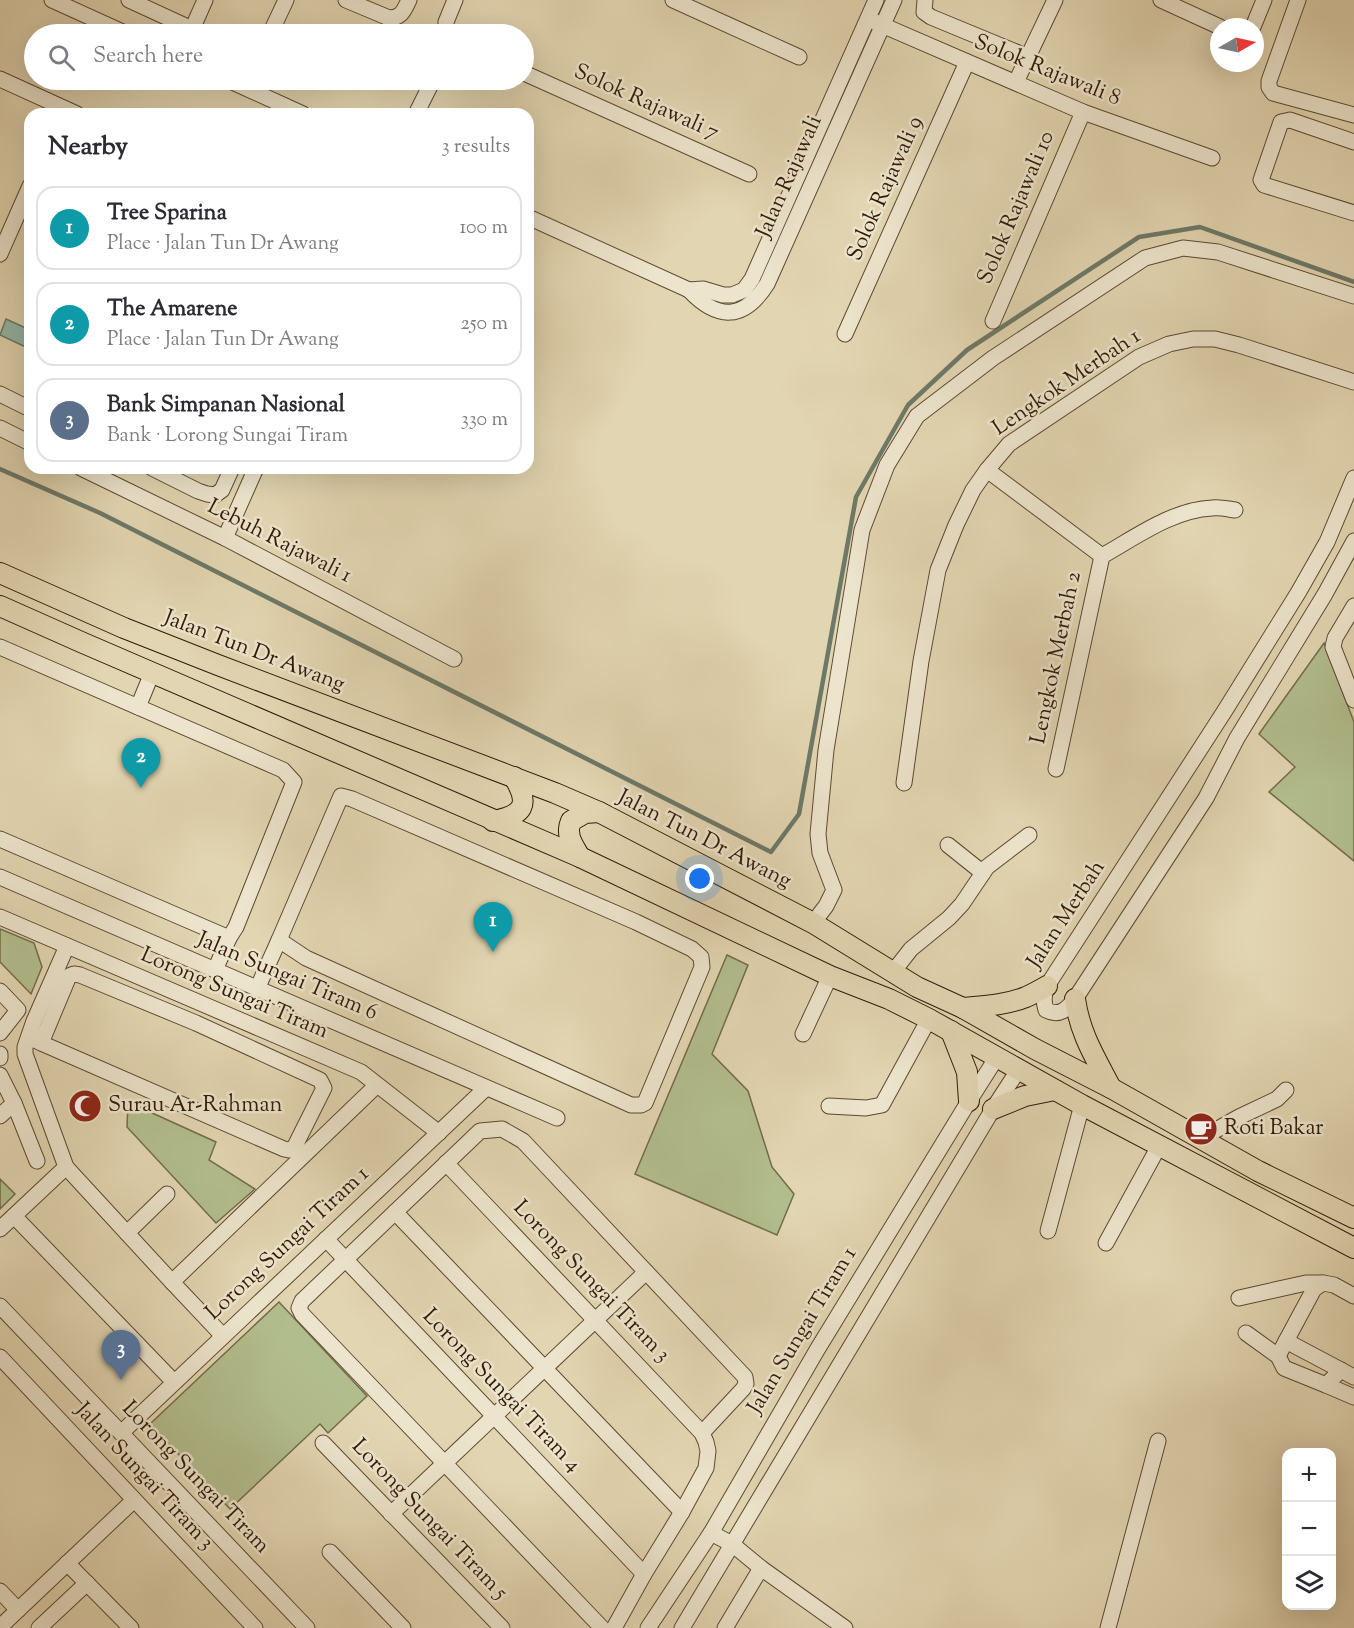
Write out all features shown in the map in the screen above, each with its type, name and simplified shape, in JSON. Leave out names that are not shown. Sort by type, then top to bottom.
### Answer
[{"type":"main road","name":"Jalan Tun Dr Awang","points":[[0,573],[218,665],[514,777],[599,812],[813,923],[917,987],[963,1008],[1202,1138],[1258,1171],[1354,1218]]},
{"type":"main road","points":[[0,606],[580,857],[830,976],[889,999],[1082,1105],[1354,1248]]},
{"type":"main road","points":[[493,821],[511,817],[522,805],[521,792],[514,777]]},
{"type":"main road","points":[[580,857],[569,835],[571,820],[585,813],[599,812]]},
{"type":"main road","points":[[963,1008],[1011,1002],[1027,997],[1047,986]]},
{"type":"main road","points":[[1075,999],[1077,1016],[1083,1034],[1111,1088]]},
{"type":"main road","points":[[951,1031],[967,1072],[969,1101]]},
{"type":"main road","points":[[993,1109],[1025,1096],[1055,1090]]},
{"type":"street","points":[[52,0],[105,24]]},
{"type":"street","points":[[131,0],[176,24]]},
{"type":"street","points":[[194,24],[205,0]]},
{"type":"street","points":[[275,24],[286,0]]},
{"type":"street","points":[[345,0],[389,18],[396,18],[401,15],[409,0]]},
{"type":"street","points":[[446,24],[455,0]]},
{"type":"street","points":[[673,0],[799,57]]},
{"type":"street","name":"Jalan Rajawali","points":[[689,290],[703,288],[723,295],[732,295],[744,290],[752,279],[876,0]]},
{"type":"street","name":"Jalan Rajawali","points":[[534,220],[689,290],[701,303],[723,312],[734,312],[750,306],[767,284],[894,0]]},
{"type":"street","points":[[925,0],[924,12],[931,17],[1028,57]]},
{"type":"street","points":[[1016,82],[1055,0]]},
{"type":"street","points":[[1161,0],[1210,22]]},
{"type":"street","points":[[1257,18],[1264,0]]},
{"type":"street","points":[[1298,0],[1269,81],[1269,87],[1273,93],[1354,115]]},
{"type":"street","name":"Solok Rajawali 8","points":[[868,19],[1083,112],[1212,158]]},
{"type":"street","name":"Solok Rajawali 9","points":[[845,334],[967,62]]},
{"type":"street","name":"Solok Rajawali 7","points":[[534,77],[749,174]]},
{"type":"street","points":[[0,79],[60,108]]},
{"type":"street","points":[[250,90],[290,108]]},
{"type":"street","points":[[419,108],[428,90]]},
{"type":"street","name":"Solok Rajawali 10","points":[[993,321],[1083,112]]},
{"type":"street","points":[[1354,142],[1285,120],[1281,122],[1261,180],[1263,184],[1354,213]]},
{"type":"street","points":[[0,254],[24,200]]},
{"type":"street","points":[[813,923],[826,906],[834,890],[820,853],[818,834],[826,750],[861,530],[887,465],[917,416],[993,358],[1145,258],[1184,248],[1218,252],[1354,296]]},
{"type":"street","name":"Lengkok Merbah 1","points":[[904,783],[921,661],[938,570],[973,490],[1009,444],[1138,357],[1169,344],[1193,339],[1215,339],[1239,345],[1354,382]]},
{"type":"street","points":[[2,401],[24,407]]},
{"type":"street","points":[[0,428],[24,440]]},
{"type":"street","name":"Lengkok Merbah 2","points":[[987,470],[1102,556]]},
{"type":"street","name":"Lebuh Rajawali 1","points":[[93,474],[225,538],[454,659]]},
{"type":"street","points":[[164,474],[198,491],[215,495],[222,490],[229,474]]},
{"type":"street","points":[[225,538],[253,474]]},
{"type":"street","name":"Jalan Merbah","points":[[1354,478],[1327,542],[1303,585],[1047,986],[1044,996],[1046,1010],[1058,1013],[1067,1009],[1075,999],[1206,798],[1237,738],[1319,604],[1354,541]]},
{"type":"street","name":"Lengkok Merbah 2","points":[[1056,769],[1102,556],[1166,520],[1190,512],[1213,508],[1235,510]]},
{"type":"street","points":[[1354,606],[1335,638],[1333,647],[1354,700]]},
{"type":"street","points":[[0,647],[283,770],[294,782],[236,927],[215,970]]},
{"type":"street","points":[[138,707],[152,672]]},
{"type":"street","points":[[257,989],[341,796],[412,824],[636,922],[692,949],[701,957],[702,967],[645,1103],[631,1105],[306,958],[279,940]]},
{"type":"street","points":[[893,972],[911,949],[949,918],[962,904],[987,867],[1029,835]]},
{"type":"street","points":[[0,839],[229,938]]},
{"type":"street","points":[[948,846],[983,873]]},
{"type":"street","name":"Jalan Sungai Tiram 6","points":[[0,877],[557,1119]]},
{"type":"street","name":"Lorong Sungai Tiram","points":[[0,917],[361,1072],[439,1132]]},
{"type":"street","points":[[34,1040],[67,946]]},
{"type":"street","points":[[34,1040],[289,1150],[294,1148],[324,1089],[320,1080],[196,1023],[74,974],[69,976],[34,1040],[25,1047],[27,1062],[66,1167],[224,1336]]},
{"type":"street","points":[[803,1034],[830,976]]},
{"type":"street","points":[[0,991],[18,1010],[0,1033]]},
{"type":"street","points":[[196,1023],[202,1004]]},
{"type":"street","points":[[829,1106],[866,1108],[882,1105],[929,1019]]},
{"type":"street","name":"Jalan Sungai Tiram 1","points":[[648,1628],[711,1533],[817,1350],[997,1057]]},
{"type":"street","points":[[682,1628],[1018,1069]]},
{"type":"street","points":[[0,1075],[14,1102],[37,1161]]},
{"type":"street","points":[[172,1282],[377,1085]]},
{"type":"street","name":"Lorong Sungai Tiram 1","points":[[121,1432],[486,1088]]},
{"type":"street","points":[[1202,1138],[1277,1099],[1286,1090]]},
{"type":"street","points":[[0,1116],[14,1102]]},
{"type":"street","points":[[1048,1231],[1082,1105]]},
{"type":"street","points":[[602,1628],[302,1314],[300,1308],[302,1301],[483,1130],[502,1129],[519,1138],[745,1377],[746,1384],[743,1389],[702,1433],[708,1451],[706,1468],[614,1628]]},
{"type":"street","points":[[1106,1243],[1159,1146]]},
{"type":"street","name":"Lorong Sungai Tiram 3","points":[[446,1163],[702,1433]]},
{"type":"street","points":[[0,1229],[66,1167]]},
{"type":"street","points":[[127,1233],[167,1194]]},
{"type":"street","points":[[395,1212],[682,1512]]},
{"type":"street","points":[[14,1216],[174,1382]]},
{"type":"street","name":"Lorong Sungai Tiram 4","points":[[326,1239],[644,1574]]},
{"type":"street","points":[[391,1514],[646,1272]]},
{"type":"street","points":[[1239,1298],[1306,1283],[1334,1285],[1354,1296]]},
{"type":"street","points":[[1278,1356],[1314,1289],[1323,1283]]},
{"type":"street","name":"Lorong Sungai Tiram","points":[[0,1306],[307,1628]]},
{"type":"street","points":[[1246,1333],[1278,1356],[1284,1368],[1354,1397]]},
{"type":"street","points":[[1286,1341],[1347,1373]]},
{"type":"street","name":"Jalan Sungai Tiram 3","points":[[0,1357],[255,1628]]},
{"type":"street","points":[[1326,1384],[1347,1373]]},
{"type":"street","points":[[1108,1628],[1158,1441]]},
{"type":"street","name":"Lorong Sungai Tiram 5","points":[[323,1443],[502,1628]]},
{"type":"street","points":[[0,1627],[134,1500]]},
{"type":"street","points":[[711,1533],[732,1544],[761,1568],[845,1628]]},
{"type":"street","points":[[330,1552],[403,1628]]},
{"type":"street","points":[[68,1563],[130,1628]]},
{"type":"street","points":[[725,1628],[761,1568]]},
{"type":"street","points":[[39,1628],[87,1583]]},
{"type":"street","points":[[0,1591],[18,1610]]},
{"type":"shaded area","points":[[6,319],[24,327],[24,346],[0,335]]},
{"type":"shaded area","points":[[1324,643],[1354,722],[1354,861],[1269,792],[1295,767],[1259,734]]},
{"type":"shaded area","points":[[0,929],[34,943],[42,967],[31,994],[0,962]]},
{"type":"shaded area","points":[[727,955],[748,965],[712,1054],[748,1091],[772,1167],[794,1194],[777,1235],[635,1174]]},
{"type":"shaded area","points":[[128,1102],[216,1142],[209,1160],[255,1189],[216,1223],[127,1127]]},
{"type":"shaded area","points":[[0,1179],[15,1194],[0,1209]]},
{"type":"shaded area","points":[[279,1302],[367,1396],[328,1433],[320,1424],[230,1509],[150,1424]]},
{"type":"waterway","points":[[0,469],[100,513],[771,852],[799,814],[856,497],[908,405],[967,350],[1139,237],[1200,227],[1354,282]]},
{"type":"place","name":"The Amarene","points":[[141,788]]},
{"type":"place","name":"Tree Sparina","points":[[493,952]]},
{"type":"place","name":"Surau Ar-Rahman","points":[[85,1106]]},
{"type":"place","name":"Roti Bakar","points":[[1201,1129]]},
{"type":"place","name":"Bank Simpanan Nasional","points":[[121,1380]]}]
